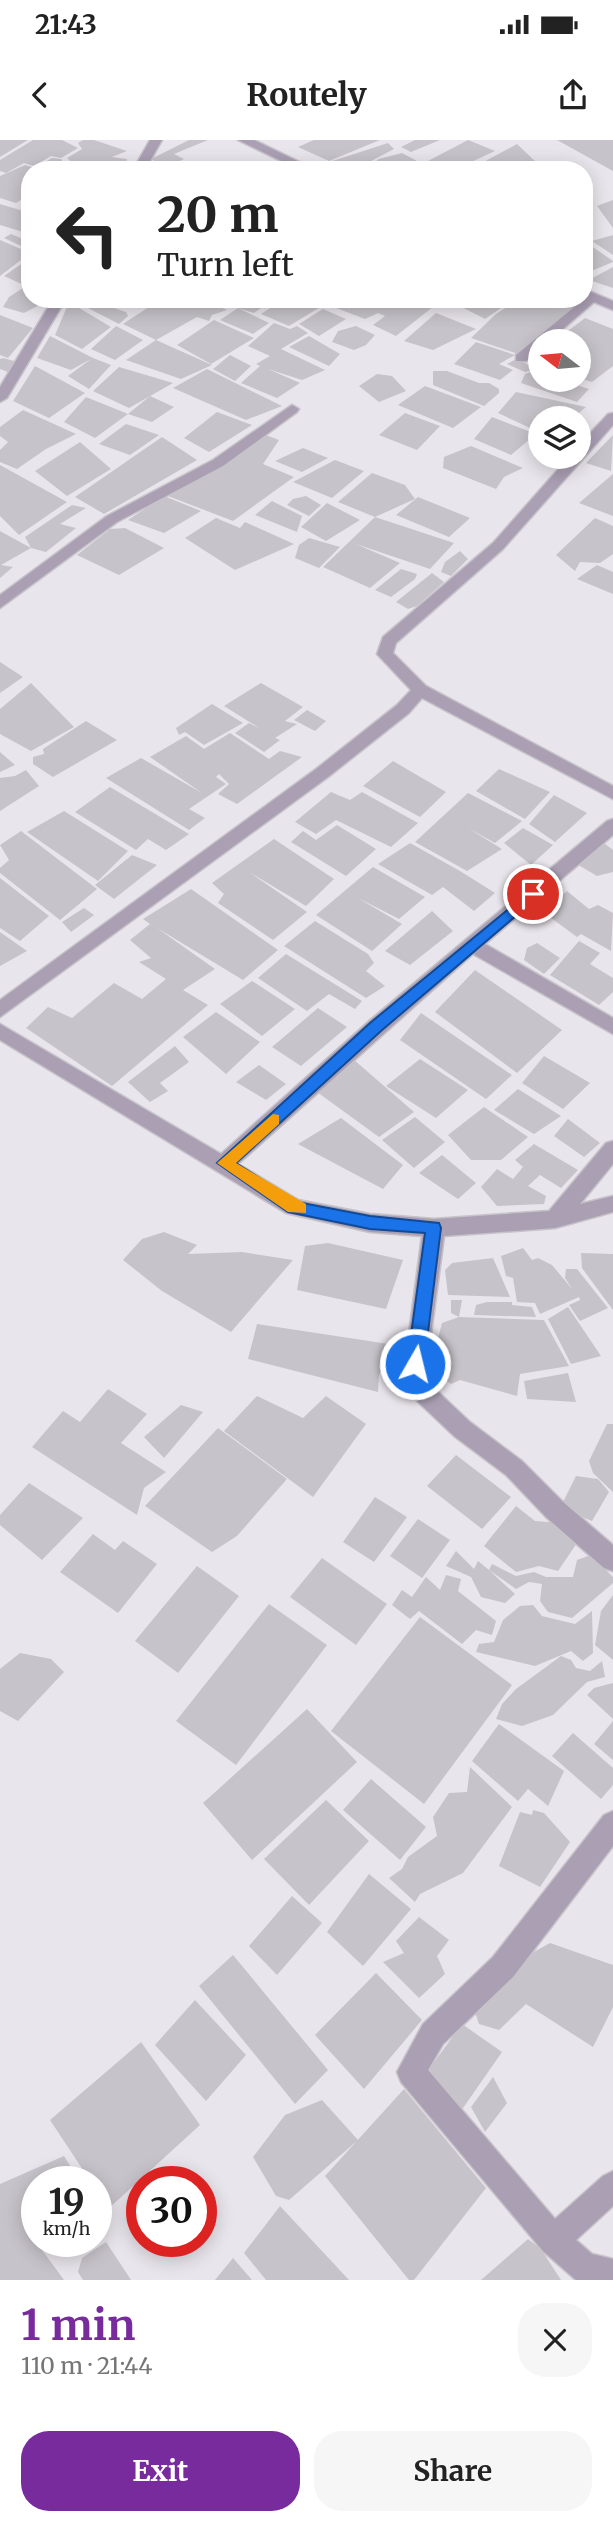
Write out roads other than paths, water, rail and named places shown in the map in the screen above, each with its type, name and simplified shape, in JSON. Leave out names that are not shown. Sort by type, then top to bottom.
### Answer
[{"type":"street","points":[[143,161],[156,140]]},
{"type":"street","points":[[244,140],[290,161]]},
{"type":"street","points":[[593,297],[613,306]]},
{"type":"street","points":[[0,398],[55,308]]},
{"type":"street","points":[[554,329],[575,308]]},
{"type":"street","points":[[521,358],[528,352]]},
{"type":"street","points":[[0,603],[112,519],[218,463],[292,409]]},
{"type":"street","points":[[591,442],[613,417]]},
{"type":"street","points":[[566,469],[498,546],[389,641],[385,654],[419,690],[613,793]]},
{"type":"street","points":[[0,1010],[333,765],[403,709],[419,690]]},
{"type":"street","points":[[225,1163],[376,1027],[613,825]]},
{"type":"street","points":[[473,946],[613,1027]]},
{"type":"street","points":[[0,1031],[225,1163],[293,1207],[370,1223],[433,1228],[555,1219],[613,1204]]},
{"type":"street","points":[[555,1219],[613,1149]]},
{"type":"street","points":[[433,1228],[415,1364],[424,1393],[462,1429],[514,1468],[554,1509],[613,1560]]},
{"type":"street","points":[[613,1824],[503,1967],[433,2034],[411,2072],[554,2240],[584,2268],[613,2274]]},
{"type":"street","points":[[554,2240],[613,2186]]}]
